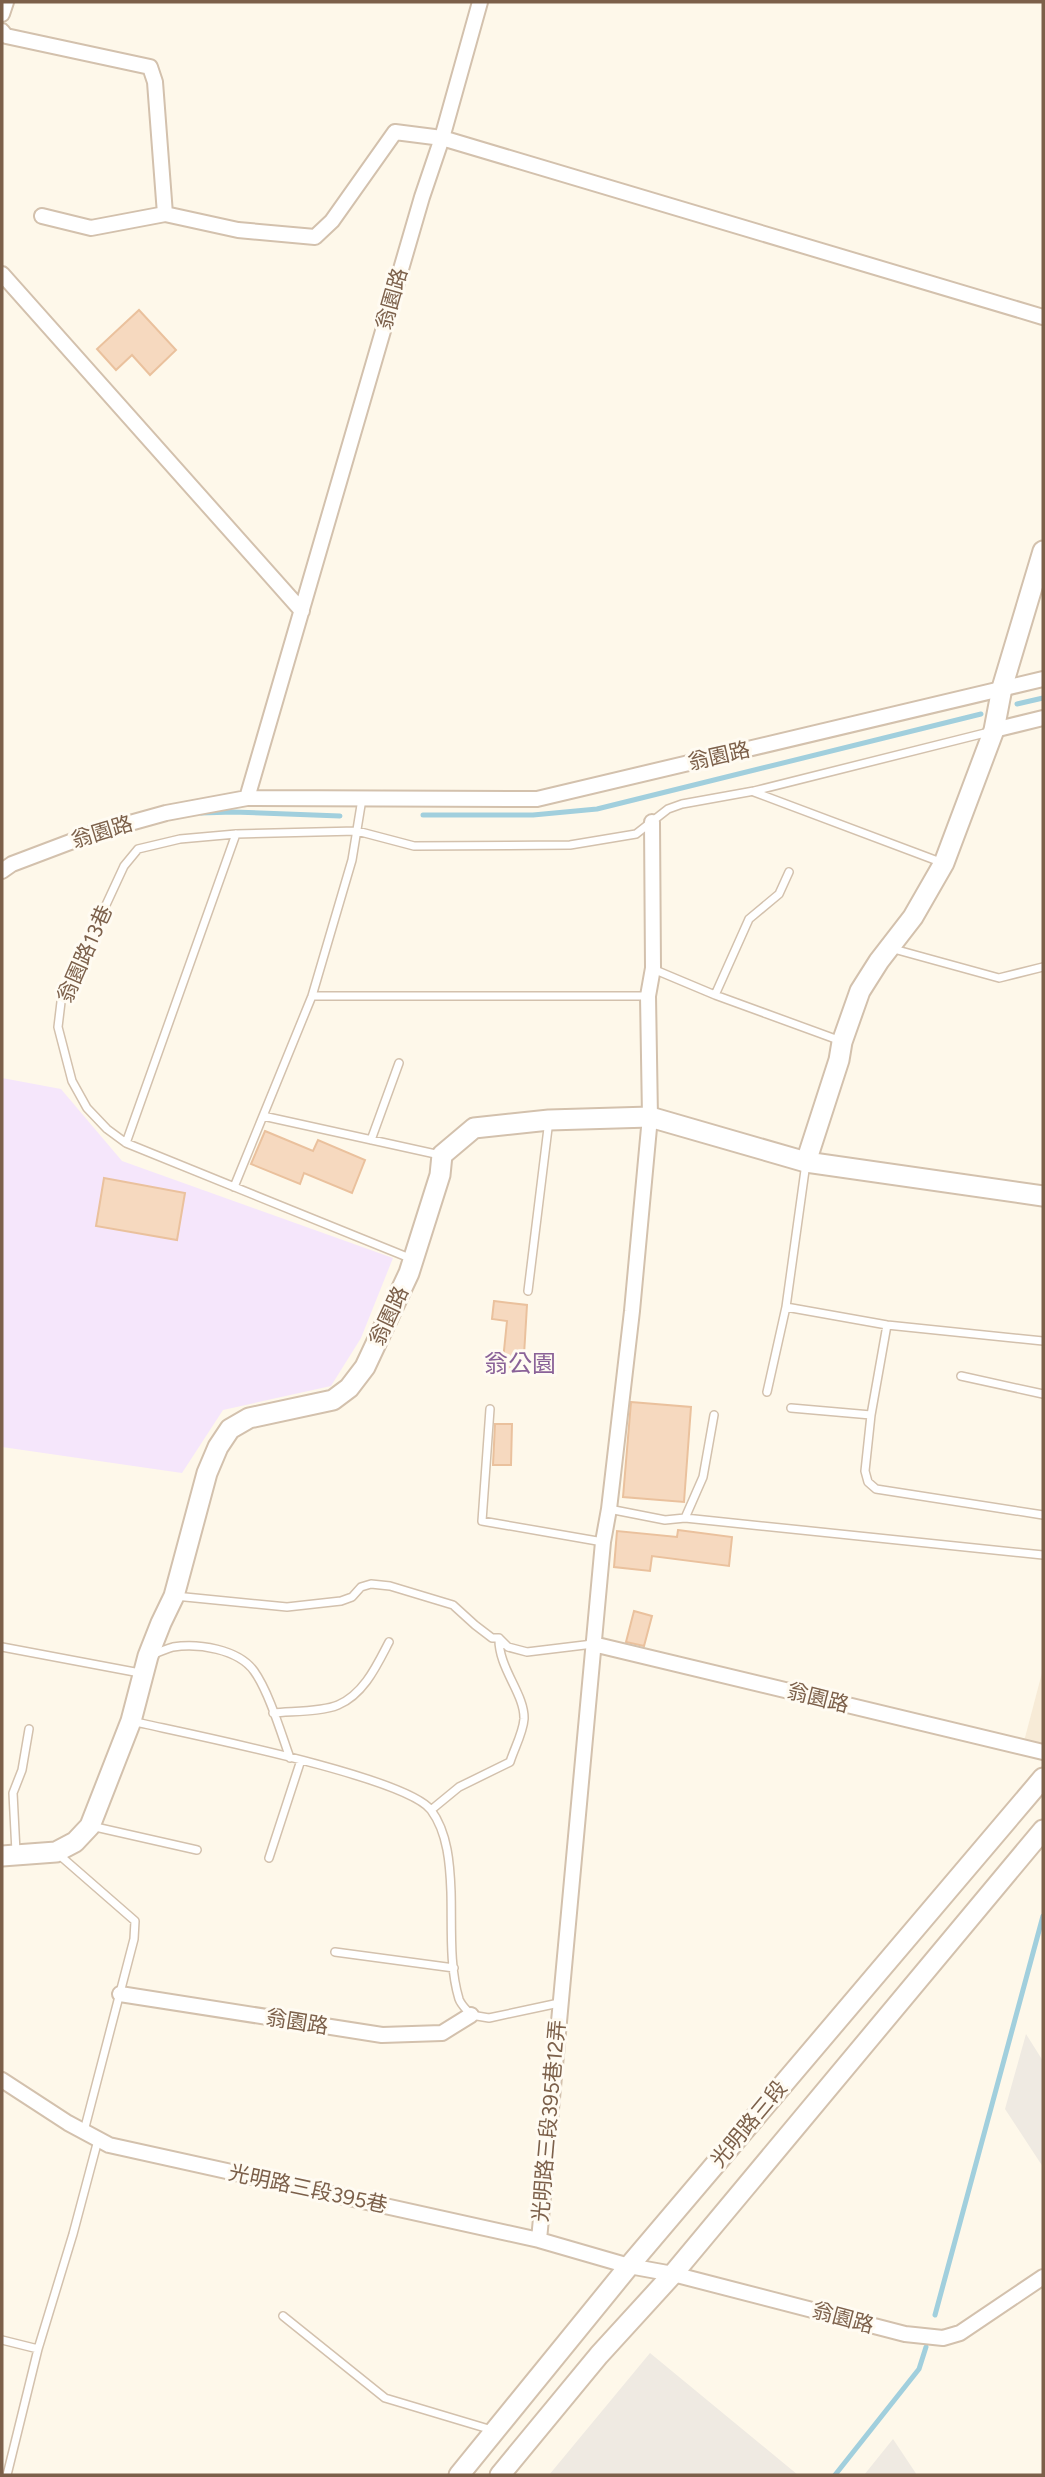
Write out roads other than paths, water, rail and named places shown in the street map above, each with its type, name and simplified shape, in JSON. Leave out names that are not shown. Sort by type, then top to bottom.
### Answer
[{"type":"street","points":[[2,13],[6,2]]},
{"type":"street","name":"翁園路","points":[[247,798],[480,2]]},
{"type":"street","points":[[2,31],[6,36],[150,67],[155,82],[165,214]]},
{"type":"street","points":[[42,216],[91,228],[165,214],[238,230],[315,237],[332,221],[395,132],[442,138],[1043,317]]},
{"type":"street","points":[[2,274],[302,611]]},
{"type":"street","points":[[806,1162],[860,991],[913,917],[944,863],[994,730],[1002,688],[1043,551]]},
{"type":"street","name":"翁園路","points":[[2,871],[12,864],[93,833],[166,813],[247,798],[537,799],[1043,679]]},
{"type":"street","points":[[994,730],[1043,718]]},
{"type":"street","points":[[559,2003],[603,1542],[632,1311],[650,1117],[648,996],[653,968],[653,822]]},
{"type":"street","points":[[442,1155],[474,1128],[550,1120],[650,1117],[806,1162],[1043,1196]]},
{"type":"street","name":"翁園路","points":[[9,1856],[56,1852],[75,1842],[90,1826],[131,1721],[160,1623],[174,1596],[207,1474],[218,1447],[230,1429],[249,1418],[333,1400],[349,1388],[365,1367],[409,1273],[440,1175],[442,1155]]},
{"type":"street","name":"翁園路","points":[[593,1644],[1043,1752]]},
{"type":"street","name":"光明路三段","points":[[459,2475],[629,2266],[1043,1778]]},
{"type":"street","name":"光明路三段","points":[[500,2475],[599,2355],[673,2274],[1043,1830]]},
{"type":"street","name":"翁園路","points":[[120,1994],[382,2035],[442,2033],[471,2015]]},
{"type":"street","name":"光明路三段395巷12弄","points":[[539,2240],[559,2003]]},
{"type":"street","name":"光明路三段395巷","points":[[2,2080],[109,2145],[539,2240],[629,2266]]},
{"type":"street","name":"翁園路","points":[[629,2266],[673,2274],[905,2334],[943,2338],[960,2333],[1043,2277]]},
{"type":"lane","name":"翁園路13巷","points":[[412,1259],[126,1143],[107,1129],[87,1108],[72,1081],[58,1027],[61,1002],[124,866],[138,849],[180,839],[236,834],[357,831],[414,846],[570,845],[636,834],[668,809],[682,804],[754,791],[994,730]]},
{"type":"lane","name":"翁園路","points":[[754,791],[944,863]]},
{"type":"lane","points":[[234,1187],[312,996],[352,860],[362,798]]},
{"type":"lane","points":[[126,1143],[236,834]]},
{"type":"lane","points":[[715,995],[749,919],[779,894],[789,872]]},
{"type":"lane","points":[[890,947],[999,978],[1043,967]]},
{"type":"lane","points":[[653,968],[715,995],[842,1042]]},
{"type":"lane","points":[[312,996],[648,996]]},
{"type":"lane","points":[[370,1140],[399,1063]]},
{"type":"lane","points":[[263,1116],[442,1155]]},
{"type":"lane","points":[[528,1291],[550,1120]]},
{"type":"lane","points":[[767,1392],[786,1307],[806,1162]]},
{"type":"lane","points":[[786,1307],[887,1325],[1043,1341]]},
{"type":"lane","points":[[887,1325],[871,1415],[865,1471],[868,1482],[876,1489],[1043,1515]]},
{"type":"lane","points":[[961,1376],[1043,1394]]},
{"type":"lane","points":[[791,1408],[871,1415]]},
{"type":"lane","points":[[490,1409],[482,1521],[603,1542]]},
{"type":"lane","points":[[685,1518],[703,1477],[714,1415]]},
{"type":"lane","points":[[609,1509],[665,1520],[685,1518],[1043,1555]]},
{"type":"lane","name":"翁園路","points":[[174,1596],[287,1606],[341,1601],[352,1597],[361,1587],[371,1584],[390,1586],[453,1605],[492,1638],[499,1638],[508,1647],[527,1651],[593,1644]]},
{"type":"lane","points":[[431,1810],[459,1787],[510,1762],[524,1718],[518,1697],[503,1665],[499,1638]]},
{"type":"lane","points":[[273,1713],[338,1705],[358,1692],[376,1669],[389,1642]]},
{"type":"lane","points":[[2,1647],[146,1665],[173,1647],[201,1646],[230,1654],[254,1670],[290,1758]]},
{"type":"lane","points":[[131,1721],[301,1760],[404,1792],[420,1800],[431,1810],[440,1826],[449,1860],[454,1968],[459,2001],[471,2015],[489,2018],[559,2003]]},
{"type":"lane","points":[[9,1856],[13,1793],[22,1770],[29,1729]]},
{"type":"lane","points":[[270,1858],[301,1760]]},
{"type":"lane","points":[[90,1826],[197,1850]]},
{"type":"lane","points":[[56,1852],[135,1921],[134,1939],[84,2132]]},
{"type":"lane","points":[[335,1952],[454,1968]]},
{"type":"lane","points":[[7,2475],[38,2349],[98,2139]]},
{"type":"lane","points":[[283,2316],[386,2398],[496,2431]]},
{"type":"lane","points":[[2,2340],[38,2349]]},
{"type":"waterway","points":[[1017,704],[1043,698]]},
{"type":"waterway","points":[[423,815],[533,815],[597,809],[981,714]]},
{"type":"waterway","points":[[201,813],[340,816]]},
{"type":"waterway","points":[[935,2315],[1043,1916]]},
{"type":"waterway","points":[[835,2475],[919,2369],[926,2347]]},
{"type":"district","name":"翁公園","points":[[520,1364]]}]
